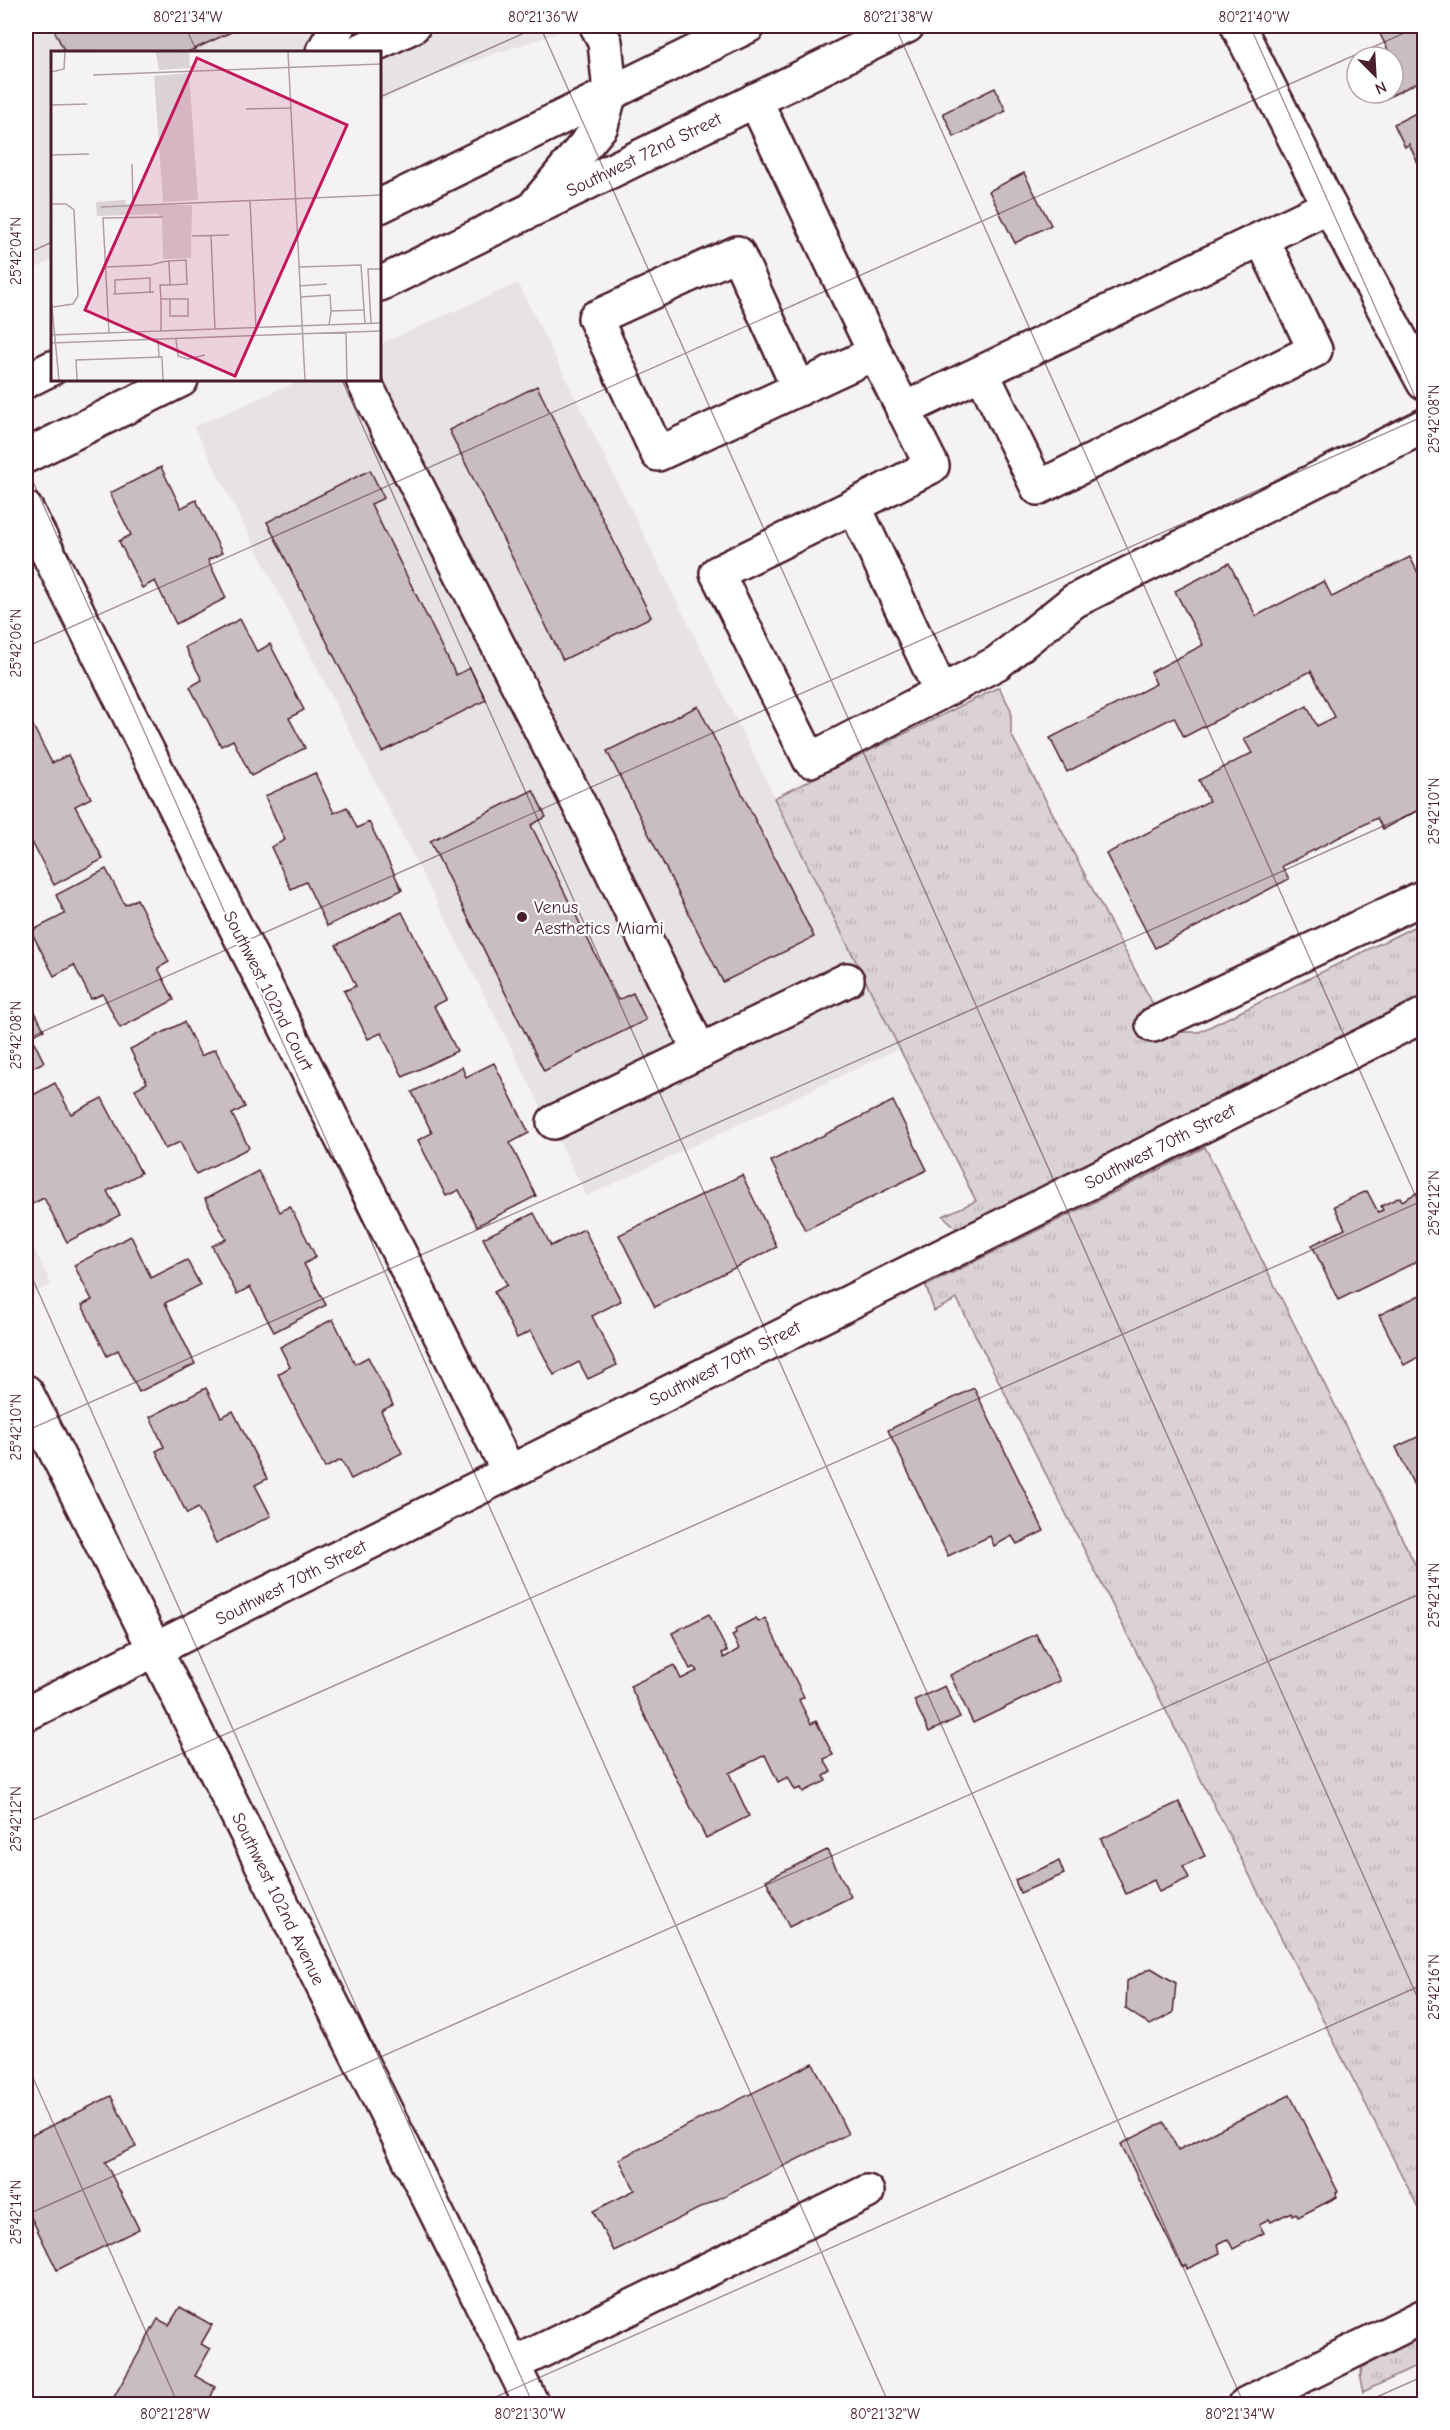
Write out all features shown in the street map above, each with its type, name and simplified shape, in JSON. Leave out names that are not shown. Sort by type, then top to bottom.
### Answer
[{"type":"street","points":[[324,51],[338,26]]},
{"type":"street","points":[[360,51],[413,26]]},
{"type":"street","points":[[530,211],[601,126],[610,92],[605,42],[597,26]]},
{"type":"street","points":[[381,206],[747,26]]},
{"type":"street","name":"Southwest 72nd Street","points":[[381,284],[907,26]]},
{"type":"street","points":[[1238,26],[1329,206],[1425,383]]},
{"type":"street","points":[[755,100],[875,353],[932,466],[717,573],[810,760],[997,663],[1074,601],[1425,426]]},
{"type":"street","points":[[903,410],[1329,206]]},
{"type":"street","points":[[982,374],[1038,488],[1315,350],[1262,239]]},
{"type":"street","points":[[799,389],[736,253],[595,318],[658,454],[799,389],[875,353]]},
{"type":"street","points":[[26,381],[51,368]]},
{"type":"street","points":[[26,456],[179,381]]},
{"type":"street","points":[[364,381],[586,818],[700,1052]]},
{"type":"street","points":[[854,506],[941,692]]},
{"type":"street","name":"Southwest 102nd Court","points":[[26,509],[509,1472]]},
{"type":"street","points":[[1154,1025],[1425,897]]},
{"type":"street","points":[[554,1122],[847,980]]},
{"type":"street","name":"Southwest 70th Street","points":[[26,1714],[1425,1015]]},
{"type":"street","name":"Southwest 102nd Avenue","points":[[26,1392],[532,2404]]},
{"type":"street","points":[[512,2364],[867,2192]]},
{"type":"street","points":[[1246,2404],[1425,2316]]},
{"type":"shaded area","points":[[26,26],[578,26],[438,73],[381,101],[381,51],[51,51],[51,260],[26,273]]},
{"type":"shaded area","points":[[518,283],[900,1048],[587,1196],[194,427],[299,381],[381,381],[381,344]]},
{"type":"shaded area","points":[[26,1232],[51,1284],[26,1297]]},
{"type":"green space","points":[[999,687],[1011,710],[1011,734],[1155,1008],[1172,1032],[1199,1032],[1424,922],[1424,1000],[959,1230],[943,1216],[976,1201],[774,798]]},
{"type":"green space","points":[[1205,1147],[1424,1582],[1424,2219],[957,1299],[934,1311],[926,1286]]},
{"type":"green space","points":[[1424,2336],[1424,2363],[1363,2392],[1360,2379],[1362,2367]]},
{"type":"building","points":[[52,26],[244,26],[190,51],[64,51]]},
{"type":"building","points":[[1376,26],[1424,26],[1424,79],[1405,89],[1405,45],[1386,45]]},
{"type":"building","points":[[995,88],[1006,111],[954,137],[943,113]]},
{"type":"building","points":[[1424,109],[1424,176],[1409,144],[1405,147],[1394,124]]},
{"type":"building","points":[[1024,173],[1051,225],[1015,243],[989,191]]},
{"type":"building","points":[[537,386],[651,617],[563,660],[449,430]]},
{"type":"building","points":[[161,467],[181,508],[196,500],[222,553],[208,560],[226,598],[176,624],[155,581],[142,588],[119,541],[131,535],[110,493]]},
{"type":"building","points":[[370,470],[384,498],[371,504],[456,675],[470,668],[486,700],[382,752],[267,522]]},
{"type":"building","points":[[1410,557],[1424,585],[1424,807],[1383,829],[1377,818],[1282,866],[1289,879],[1155,948],[1106,854],[1209,801],[1199,780],[1252,753],[1244,739],[1307,706],[1317,726],[1335,717],[1311,671],[1184,737],[1174,717],[1067,772],[1050,738],[1156,684],[1151,672],[1203,645],[1175,591],[1229,563],[1256,616],[1324,581],[1332,597]]},
{"type":"building","points":[[240,619],[257,652],[270,644],[304,710],[289,718],[305,748],[251,776],[233,740],[221,746],[190,687],[202,680],[185,647]]},
{"type":"building","points":[[698,706],[814,937],[723,982],[607,751]]},
{"type":"building","points":[[28,716],[52,763],[68,755],[91,798],[75,806],[103,859],[54,885],[32,842],[26,846],[26,718]]},
{"type":"building","points":[[315,773],[334,813],[347,807],[357,828],[369,822],[402,890],[327,926],[306,882],[291,889],[271,847],[285,840],[265,796]]},
{"type":"building","name":"Venus Aesthetics Miami","points":[[533,790],[546,817],[531,825],[618,1000],[633,993],[646,1020],[544,1071],[430,841]]},
{"type":"building","points":[[106,869],[125,905],[137,899],[169,962],[158,968],[174,1000],[120,1028],[103,994],[91,999],[74,965],[54,976],[31,931],[65,914],[56,895]]},
{"type":"building","points":[[402,912],[446,1000],[434,1006],[457,1051],[403,1077],[381,1033],[368,1039],[344,991],[356,986],[336,945]]},
{"type":"building","points":[[26,994],[44,1030],[31,1036],[44,1062],[26,1071]]},
{"type":"building","points":[[184,1022],[201,1056],[215,1049],[245,1107],[232,1114],[249,1148],[196,1174],[180,1142],[165,1149],[135,1089],[147,1083],[130,1049]]},
{"type":"building","points":[[494,1063],[529,1133],[510,1143],[536,1196],[477,1226],[459,1190],[446,1196],[418,1140],[432,1133],[412,1092],[462,1067],[466,1077]]},
{"type":"building","points":[[55,1083],[71,1114],[102,1098],[141,1173],[107,1191],[120,1215],[67,1242],[44,1198],[32,1204],[26,1192],[26,1099]]},
{"type":"building","points":[[893,1101],[927,1170],[805,1230],[771,1161]]},
{"type":"building","points":[[258,1171],[280,1212],[290,1206],[316,1257],[304,1264],[326,1305],[274,1332],[250,1287],[237,1294],[212,1246],[226,1239],[205,1199]]},
{"type":"building","points":[[742,1175],[777,1247],[655,1307],[619,1235]]},
{"type":"building","points":[[1424,1189],[1424,1258],[1338,1300],[1312,1245],[1345,1229],[1334,1206],[1367,1191],[1378,1212],[1383,1210],[1381,1206],[1400,1197],[1402,1201]]},
{"type":"building","points":[[534,1213],[551,1246],[584,1229],[621,1301],[592,1316],[617,1365],[588,1379],[579,1362],[554,1375],[531,1331],[517,1338],[494,1292],[507,1285],[483,1238]]},
{"type":"building","points":[[131,1236],[151,1278],[187,1260],[200,1285],[165,1303],[195,1364],[139,1392],[118,1350],[107,1356],[82,1305],[92,1300],[74,1265]]},
{"type":"building","points":[[1424,1293],[1424,1354],[1404,1365],[1379,1315]]},
{"type":"building","points":[[333,1319],[355,1364],[368,1357],[393,1405],[381,1411],[402,1453],[351,1479],[341,1460],[325,1468],[278,1374],[290,1367],[280,1347]]},
{"type":"building","points":[[206,1388],[221,1417],[233,1411],[267,1479],[255,1485],[271,1516],[216,1543],[198,1508],[187,1514],[156,1451],[164,1447],[150,1417]]},
{"type":"building","points":[[974,1388],[1044,1531],[1017,1544],[1012,1536],[994,1546],[990,1536],[948,1556],[888,1430]]},
{"type":"building","points":[[1424,1434],[1424,1507],[1396,1447]]},
{"type":"building","points":[[709,1614],[727,1651],[722,1653],[724,1658],[739,1649],[732,1635],[736,1633],[735,1629],[756,1618],[759,1622],[765,1618],[804,1697],[799,1700],[811,1724],[816,1721],[833,1755],[824,1759],[831,1772],[824,1776],[826,1781],[803,1792],[801,1788],[795,1790],[788,1777],[778,1782],[765,1755],[729,1773],[749,1816],[706,1838],[630,1686],[674,1665],[681,1679],[697,1671],[694,1667],[690,1669],[672,1633]]},
{"type":"building","points":[[1036,1634],[1060,1681],[973,1723],[950,1675]]},
{"type":"building","points":[[945,1686],[960,1717],[929,1732],[914,1700]]},
{"type":"building","points":[[1179,1802],[1205,1856],[1183,1866],[1189,1878],[1159,1892],[1154,1880],[1126,1894],[1101,1839]]},
{"type":"building","points":[[827,1850],[851,1897],[789,1927],[766,1880]]},
{"type":"building","points":[[1059,1861],[1064,1874],[1020,1893],[1015,1880]]},
{"type":"building","points":[[1151,1968],[1176,1983],[1173,2013],[1150,2025],[1126,2009],[1127,1981]]},
{"type":"building","points":[[813,2063],[848,2134],[614,2251],[593,2211],[635,2190],[619,2159]]},
{"type":"building","points":[[1290,2095],[1338,2192],[1337,2197],[1298,2217],[1296,2213],[1292,2215],[1291,2212],[1271,2222],[1269,2219],[1259,2224],[1264,2233],[1233,2249],[1228,2239],[1218,2244],[1220,2253],[1187,2269],[1186,2265],[1182,2267],[1121,2144],[1164,2122],[1178,2150]]},
{"type":"building","points":[[111,2096],[136,2147],[105,2162],[139,2229],[57,2270],[26,2207],[26,2138]]},
{"type":"building","points":[[180,2307],[212,2325],[201,2344],[210,2349],[195,2376],[215,2387],[208,2404],[110,2404],[158,2319],[169,2325]]},
{"type":"place","name":"Venus Aesthetics Miami","points":[[522,917]]}]
